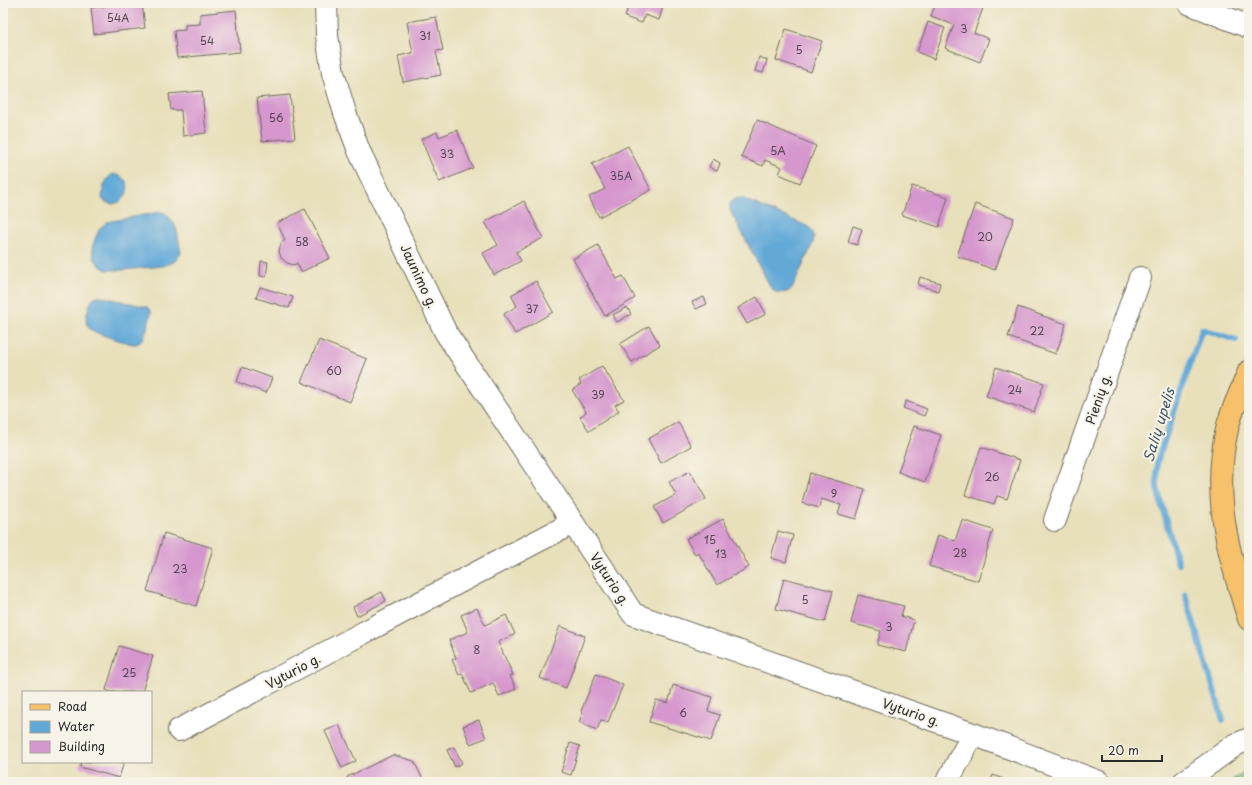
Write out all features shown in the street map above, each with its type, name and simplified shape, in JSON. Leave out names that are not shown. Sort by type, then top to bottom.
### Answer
[{"type":"main road","points":[[1249,371],[1228,425],[1222,458],[1221,482],[1225,533],[1235,577],[1249,619]]},
{"type":"street","name":"Jaunimo g.","points":[[326,3],[328,36],[333,73],[345,113],[359,151],[446,333],[573,523]]},
{"type":"street","points":[[1189,3],[1249,27]]},
{"type":"street","name":"Pienių g.","points":[[1056,520],[1140,278]]},
{"type":"street","name":"Vyturio g.","points":[[179,730],[298,669],[477,572],[573,523],[633,614],[973,734],[1099,782]]},
{"type":"street","points":[[946,782],[973,734]]},
{"type":"street","points":[[1184,782],[1235,745],[1249,739]]},
{"type":"green space","points":[[1249,768],[1249,782],[1229,782]]},
{"type":"water","points":[[112,174],[121,177],[126,182],[128,188],[126,195],[122,200],[116,203],[109,203],[102,199],[104,185]]},
{"type":"water","points":[[741,198],[809,227],[813,233],[813,243],[792,289],[787,292],[777,293],[771,288],[731,212],[730,203],[734,199]]},
{"type":"water","points":[[163,212],[175,225],[178,235],[181,253],[174,262],[163,266],[123,270],[106,270],[99,265],[94,258],[92,248],[100,228],[107,222]]},
{"type":"water","points":[[99,296],[147,307],[151,311],[146,331],[140,342],[137,344],[132,344],[102,335],[88,327],[86,316],[90,304],[94,297]]},
{"type":"building","points":[[105,3],[142,3],[145,28],[94,34],[91,8],[106,6]]},
{"type":"building","points":[[629,3],[664,3],[659,20],[645,15],[642,23],[625,17]]},
{"type":"building","points":[[936,3],[970,3],[983,8],[974,33],[989,39],[980,62],[945,48],[954,25],[931,16]]},
{"type":"building","points":[[236,10],[240,52],[177,58],[174,31],[185,30],[185,25],[200,24],[200,14]]},
{"type":"building","points":[[436,17],[443,50],[436,51],[441,75],[403,82],[398,56],[413,53],[407,22]]},
{"type":"building","points":[[928,22],[945,28],[934,59],[917,52]]},
{"type":"building","points":[[786,29],[822,41],[811,72],[776,60]]},
{"type":"building","points":[[759,57],[767,60],[763,73],[755,71]]},
{"type":"building","points":[[202,91],[206,133],[183,136],[181,110],[171,110],[169,94]]},
{"type":"building","points":[[290,95],[295,138],[262,141],[257,98]]},
{"type":"building","points":[[757,120],[816,146],[800,183],[779,174],[782,167],[765,160],[763,166],[741,157]]},
{"type":"building","points":[[457,130],[473,168],[439,182],[421,139],[437,132],[439,137]]},
{"type":"building","points":[[628,146],[651,190],[599,217],[589,197],[605,189],[592,164]]},
{"type":"building","points":[[713,159],[720,163],[717,171],[709,167]]},
{"type":"building","points":[[912,186],[948,197],[939,227],[902,215]]},
{"type":"building","points":[[524,201],[543,238],[516,252],[521,261],[494,275],[483,253],[498,245],[485,222]]},
{"type":"building","points":[[975,204],[1014,218],[995,270],[957,256]]},
{"type":"building","points":[[305,209],[330,258],[301,272],[297,263],[294,265],[287,263],[281,258],[279,251],[281,243],[285,240],[277,223]]},
{"type":"building","points":[[853,226],[862,229],[857,245],[848,242]]},
{"type":"building","points":[[598,245],[617,279],[623,276],[635,298],[605,316],[573,259]]},
{"type":"building","points":[[261,261],[268,262],[266,277],[260,276]]},
{"type":"building","points":[[920,277],[940,283],[938,291],[918,285]]},
{"type":"building","points":[[536,281],[553,312],[515,334],[504,314],[517,306],[511,295]]},
{"type":"building","points":[[260,287],[293,297],[289,308],[256,298]]},
{"type":"building","points":[[704,297],[707,304],[696,309],[692,302]]},
{"type":"building","points":[[757,297],[766,314],[747,324],[738,308]]},
{"type":"building","points":[[627,307],[631,314],[617,322],[613,315]]},
{"type":"building","points":[[1018,307],[1066,324],[1056,354],[1008,337]]},
{"type":"building","points":[[649,326],[660,345],[632,362],[620,344]]},
{"type":"building","points":[[319,340],[367,359],[350,402],[301,382]]},
{"type":"building","points":[[602,366],[624,400],[615,405],[619,411],[589,431],[580,417],[586,412],[572,390],[581,384],[579,380]]},
{"type":"building","points":[[242,367],[272,378],[266,393],[237,382]]},
{"type":"building","points":[[996,367],[1044,383],[1034,412],[986,396]]},
{"type":"building","points":[[906,401],[927,409],[924,416],[903,408]]},
{"type":"building","points":[[678,422],[691,446],[661,463],[648,439]]},
{"type":"building","points":[[914,426],[941,435],[925,482],[898,472]]},
{"type":"building","points":[[981,447],[1020,460],[1007,499],[997,496],[994,504],[965,495]]},
{"type":"building","points":[[690,471],[706,499],[663,523],[654,507],[676,495],[669,482]]},
{"type":"building","points":[[810,473],[865,489],[856,519],[838,514],[841,505],[821,499],[819,508],[802,503]]},
{"type":"building","points":[[723,519],[749,567],[717,585],[698,552],[695,554],[686,539]]},
{"type":"building","points":[[962,520],[993,530],[978,581],[929,566],[938,535],[955,541]]},
{"type":"building","points":[[778,531],[793,535],[786,562],[771,558]]},
{"type":"building","points":[[164,533],[213,548],[196,606],[147,591]]},
{"type":"building","points":[[784,578],[833,591],[825,622],[776,609]]},
{"type":"building","points":[[382,592],[386,601],[357,616],[353,607]]},
{"type":"building","points":[[858,595],[904,606],[901,616],[914,620],[906,652],[877,645],[881,631],[851,623]]},
{"type":"building","points":[[477,608],[485,625],[506,615],[515,634],[498,642],[513,675],[510,676],[516,689],[499,696],[493,683],[471,693],[462,673],[459,675],[452,660],[456,658],[449,640],[468,632],[461,615]]},
{"type":"building","points":[[560,626],[585,636],[566,688],[540,678]]},
{"type":"building","points":[[119,646],[153,656],[142,691],[106,690]]},
{"type":"building","points":[[596,674],[623,685],[608,722],[601,720],[597,730],[579,722],[583,712],[581,711]]},
{"type":"building","points":[[673,685],[712,697],[708,711],[720,715],[711,741],[649,722],[656,700],[668,703]]},
{"type":"building","points":[[479,720],[486,738],[470,744],[463,726]]},
{"type":"building","points":[[339,725],[356,761],[342,768],[325,731]]},
{"type":"building","points":[[570,743],[580,746],[571,775],[561,772]]},
{"type":"building","points":[[454,747],[462,763],[455,767],[447,750]]},
{"type":"building","points":[[393,755],[414,761],[424,782],[349,782],[347,777]]},
{"type":"building","points":[[81,763],[124,763],[119,778],[80,767]]},
{"type":"building","points":[[993,775],[1011,782],[990,782]]},
{"type":"waterway","name":"Salių upelis","points":[[1178,564],[1157,488],[1157,462],[1202,329],[1236,340]]},
{"type":"waterway","name":"Salių upelis","points":[[1185,594],[1223,720]]}]
